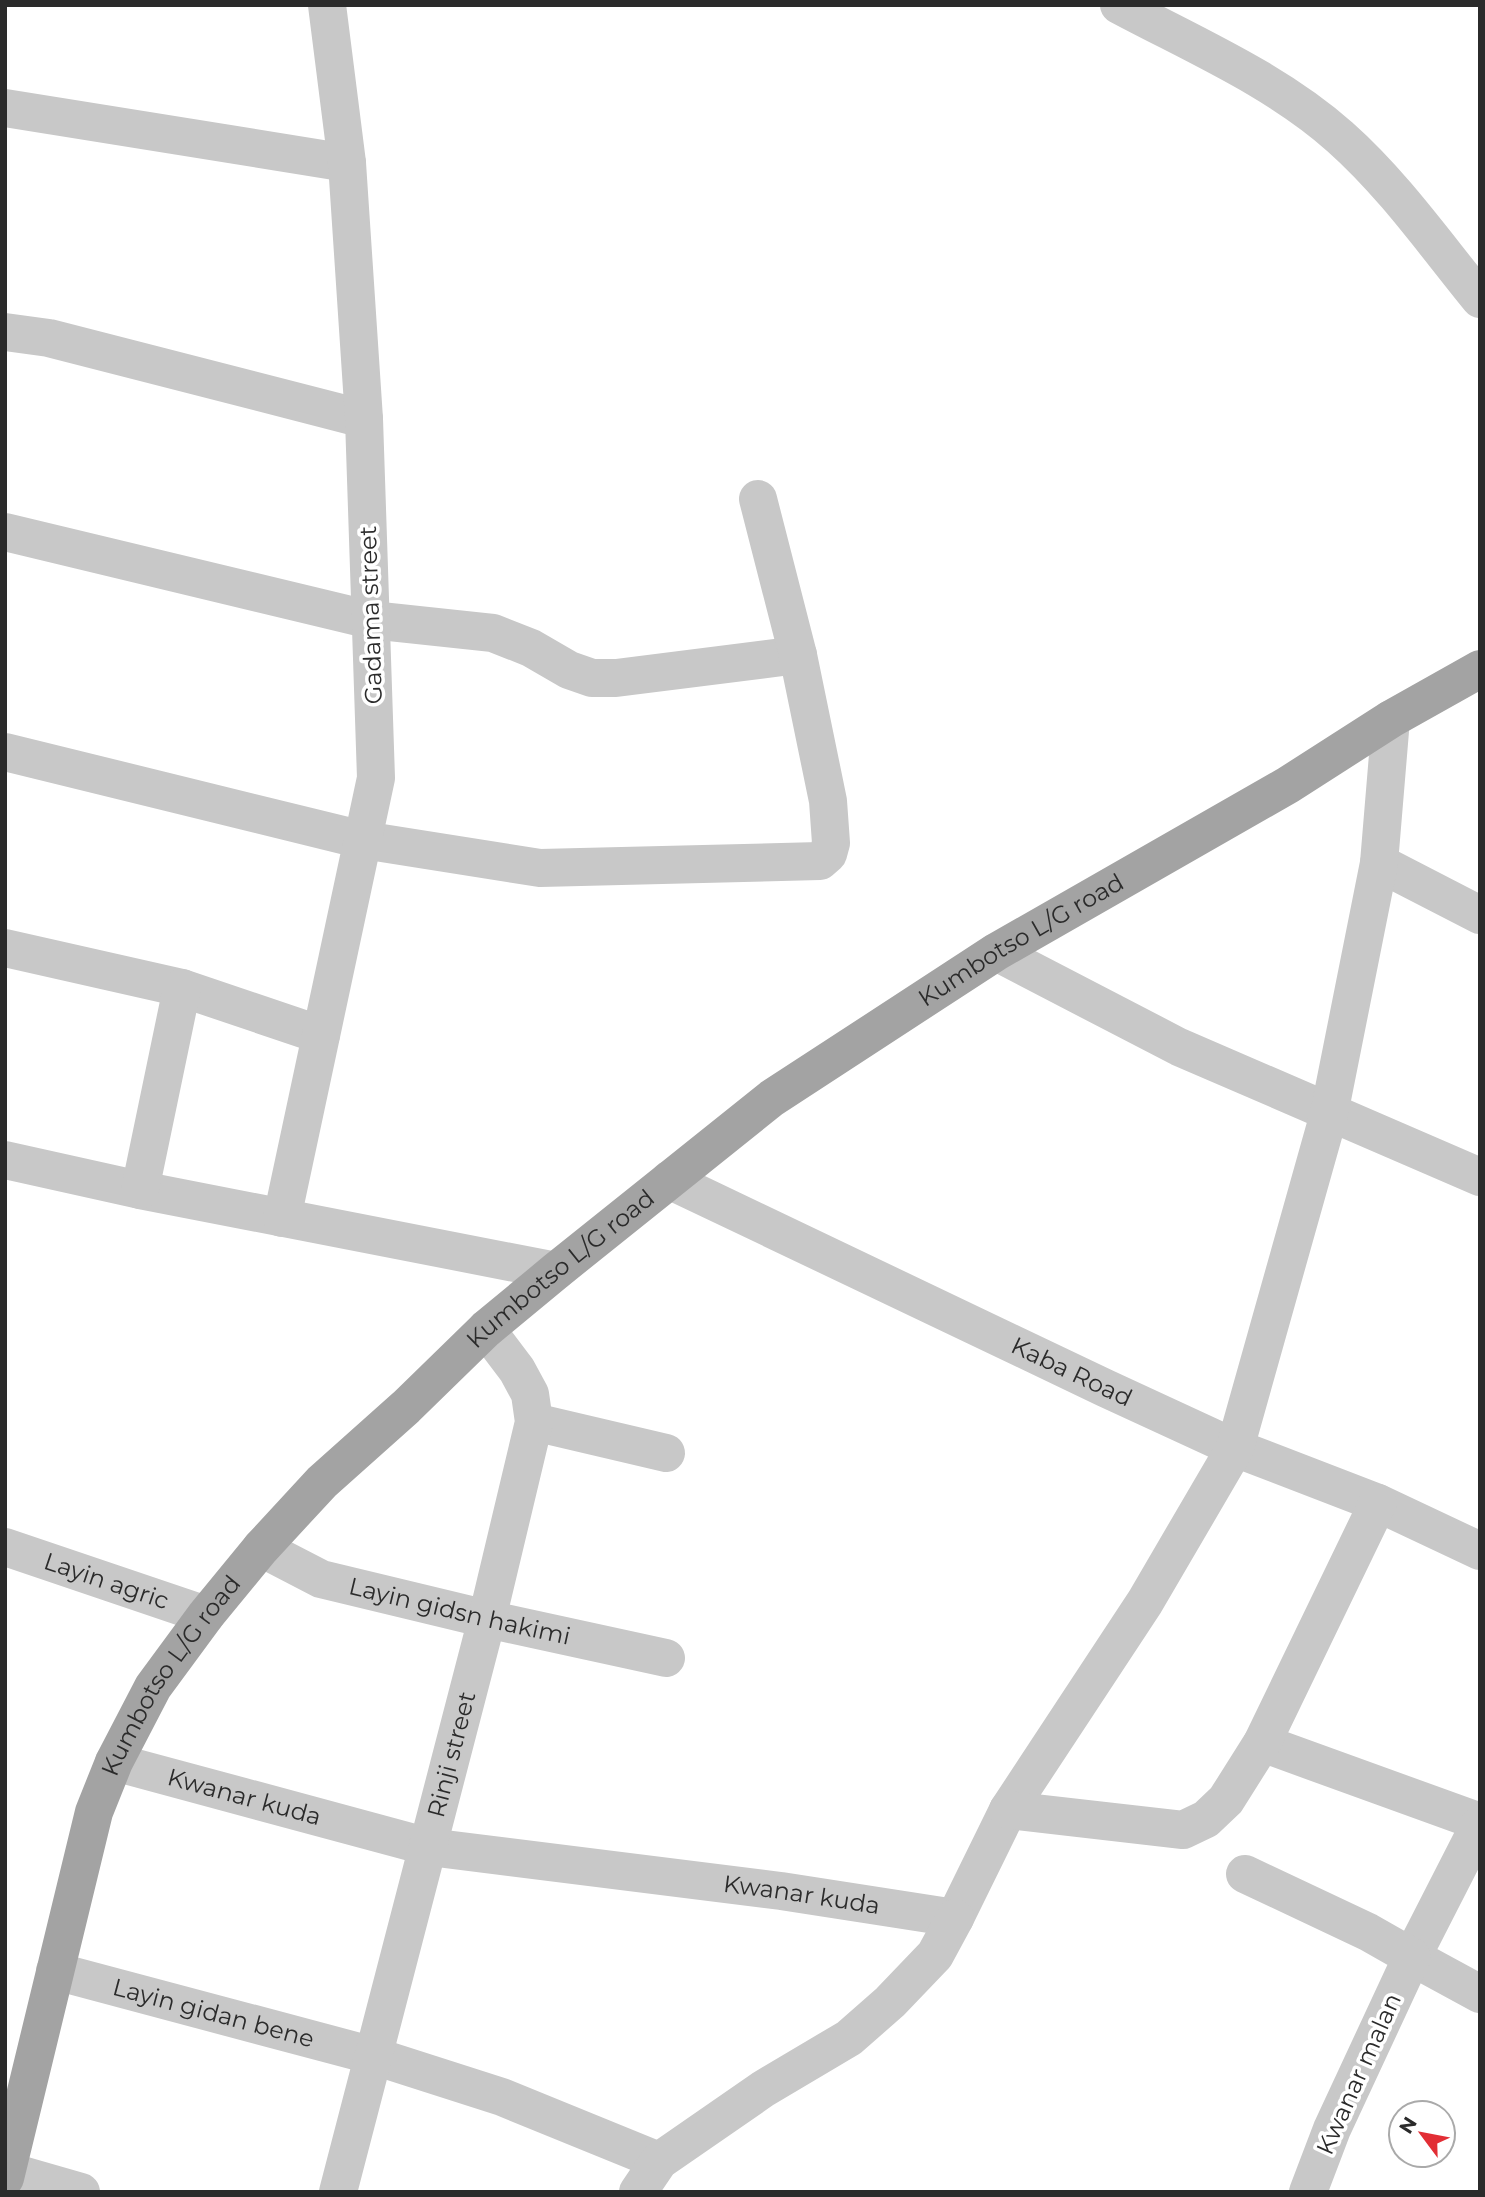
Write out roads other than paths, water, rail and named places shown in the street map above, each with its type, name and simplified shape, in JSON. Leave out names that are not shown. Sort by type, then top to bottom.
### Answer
[{"type":"main road","name":"Kumbotso L/G road","points":[[6,2175],[94,1812],[114,1762],[153,1687],[206,1615],[261,1548],[322,1482],[406,1407],[486,1329],[772,1098],[996,952],[1288,785],[1391,719],[1480,669]]},
{"type":"street","name":"Gadama street","points":[[282,1218],[376,778],[364,419],[347,163],[327,5]]},
{"type":"street","points":[[1119,5],[1286,95],[1340,137],[1388,187],[1480,299]]},
{"type":"street","points":[[5,108],[347,163]]},
{"type":"street","points":[[5,332],[50,338],[364,419]]},
{"type":"street","points":[[5,752],[363,840],[540,868],[820,861],[828,854],[831,843],[828,801],[798,655],[758,499]]},
{"type":"street","points":[[5,532],[371,620],[493,633],[531,648],[569,670],[592,678],[616,678],[798,655]]},
{"type":"street","points":[[649,2176],[763,2089],[849,2038],[890,2002],[935,1955],[1008,1810],[1145,1602],[1235,1448],[1329,1114],[1378,863],[1391,719]]},
{"type":"street","points":[[1378,863],[1480,915]]},
{"type":"street","points":[[5,948],[182,988],[321,1035]]},
{"type":"street","points":[[996,952],[1179,1047],[1480,1177]]},
{"type":"street","points":[[140,1190],[182,988]]},
{"type":"street","points":[[5,1160],[140,1190],[556,1270]]},
{"type":"street","name":"Kaba Road","points":[[669,1180],[1235,1448],[1378,1503],[1480,1551]]},
{"type":"street","name":"Rinji street","points":[[338,2192],[429,1847],[534,1422],[530,1394],[517,1370],[486,1329]]},
{"type":"street","points":[[534,1422],[666,1453]]},
{"type":"street","points":[[1008,1810],[1183,1830],[1206,1819],[1226,1800],[1262,1743],[1378,1503]]},
{"type":"street","name":"Layin agric","points":[[5,1547],[206,1615]]},
{"type":"street","name":"Layin gidsn hakimi","points":[[261,1548],[321,1578],[487,1619],[666,1658]]},
{"type":"street","points":[[1262,1743],[1480,1823]]},
{"type":"street","name":"Kwanar kuda","points":[[114,1762],[429,1847],[781,1891],[955,1918]]},
{"type":"street","name":"Kwanar malan","points":[[1308,2192],[1332,2129],[1412,1957],[1480,1823]]},
{"type":"street","points":[[1245,1874],[1368,1932],[1480,1994]]},
{"type":"street","name":"Layin gidan bene","points":[[55,1970],[374,2056],[502,2096],[649,2176]]},
{"type":"street","points":[[6,2175],[81,2192]]}]
